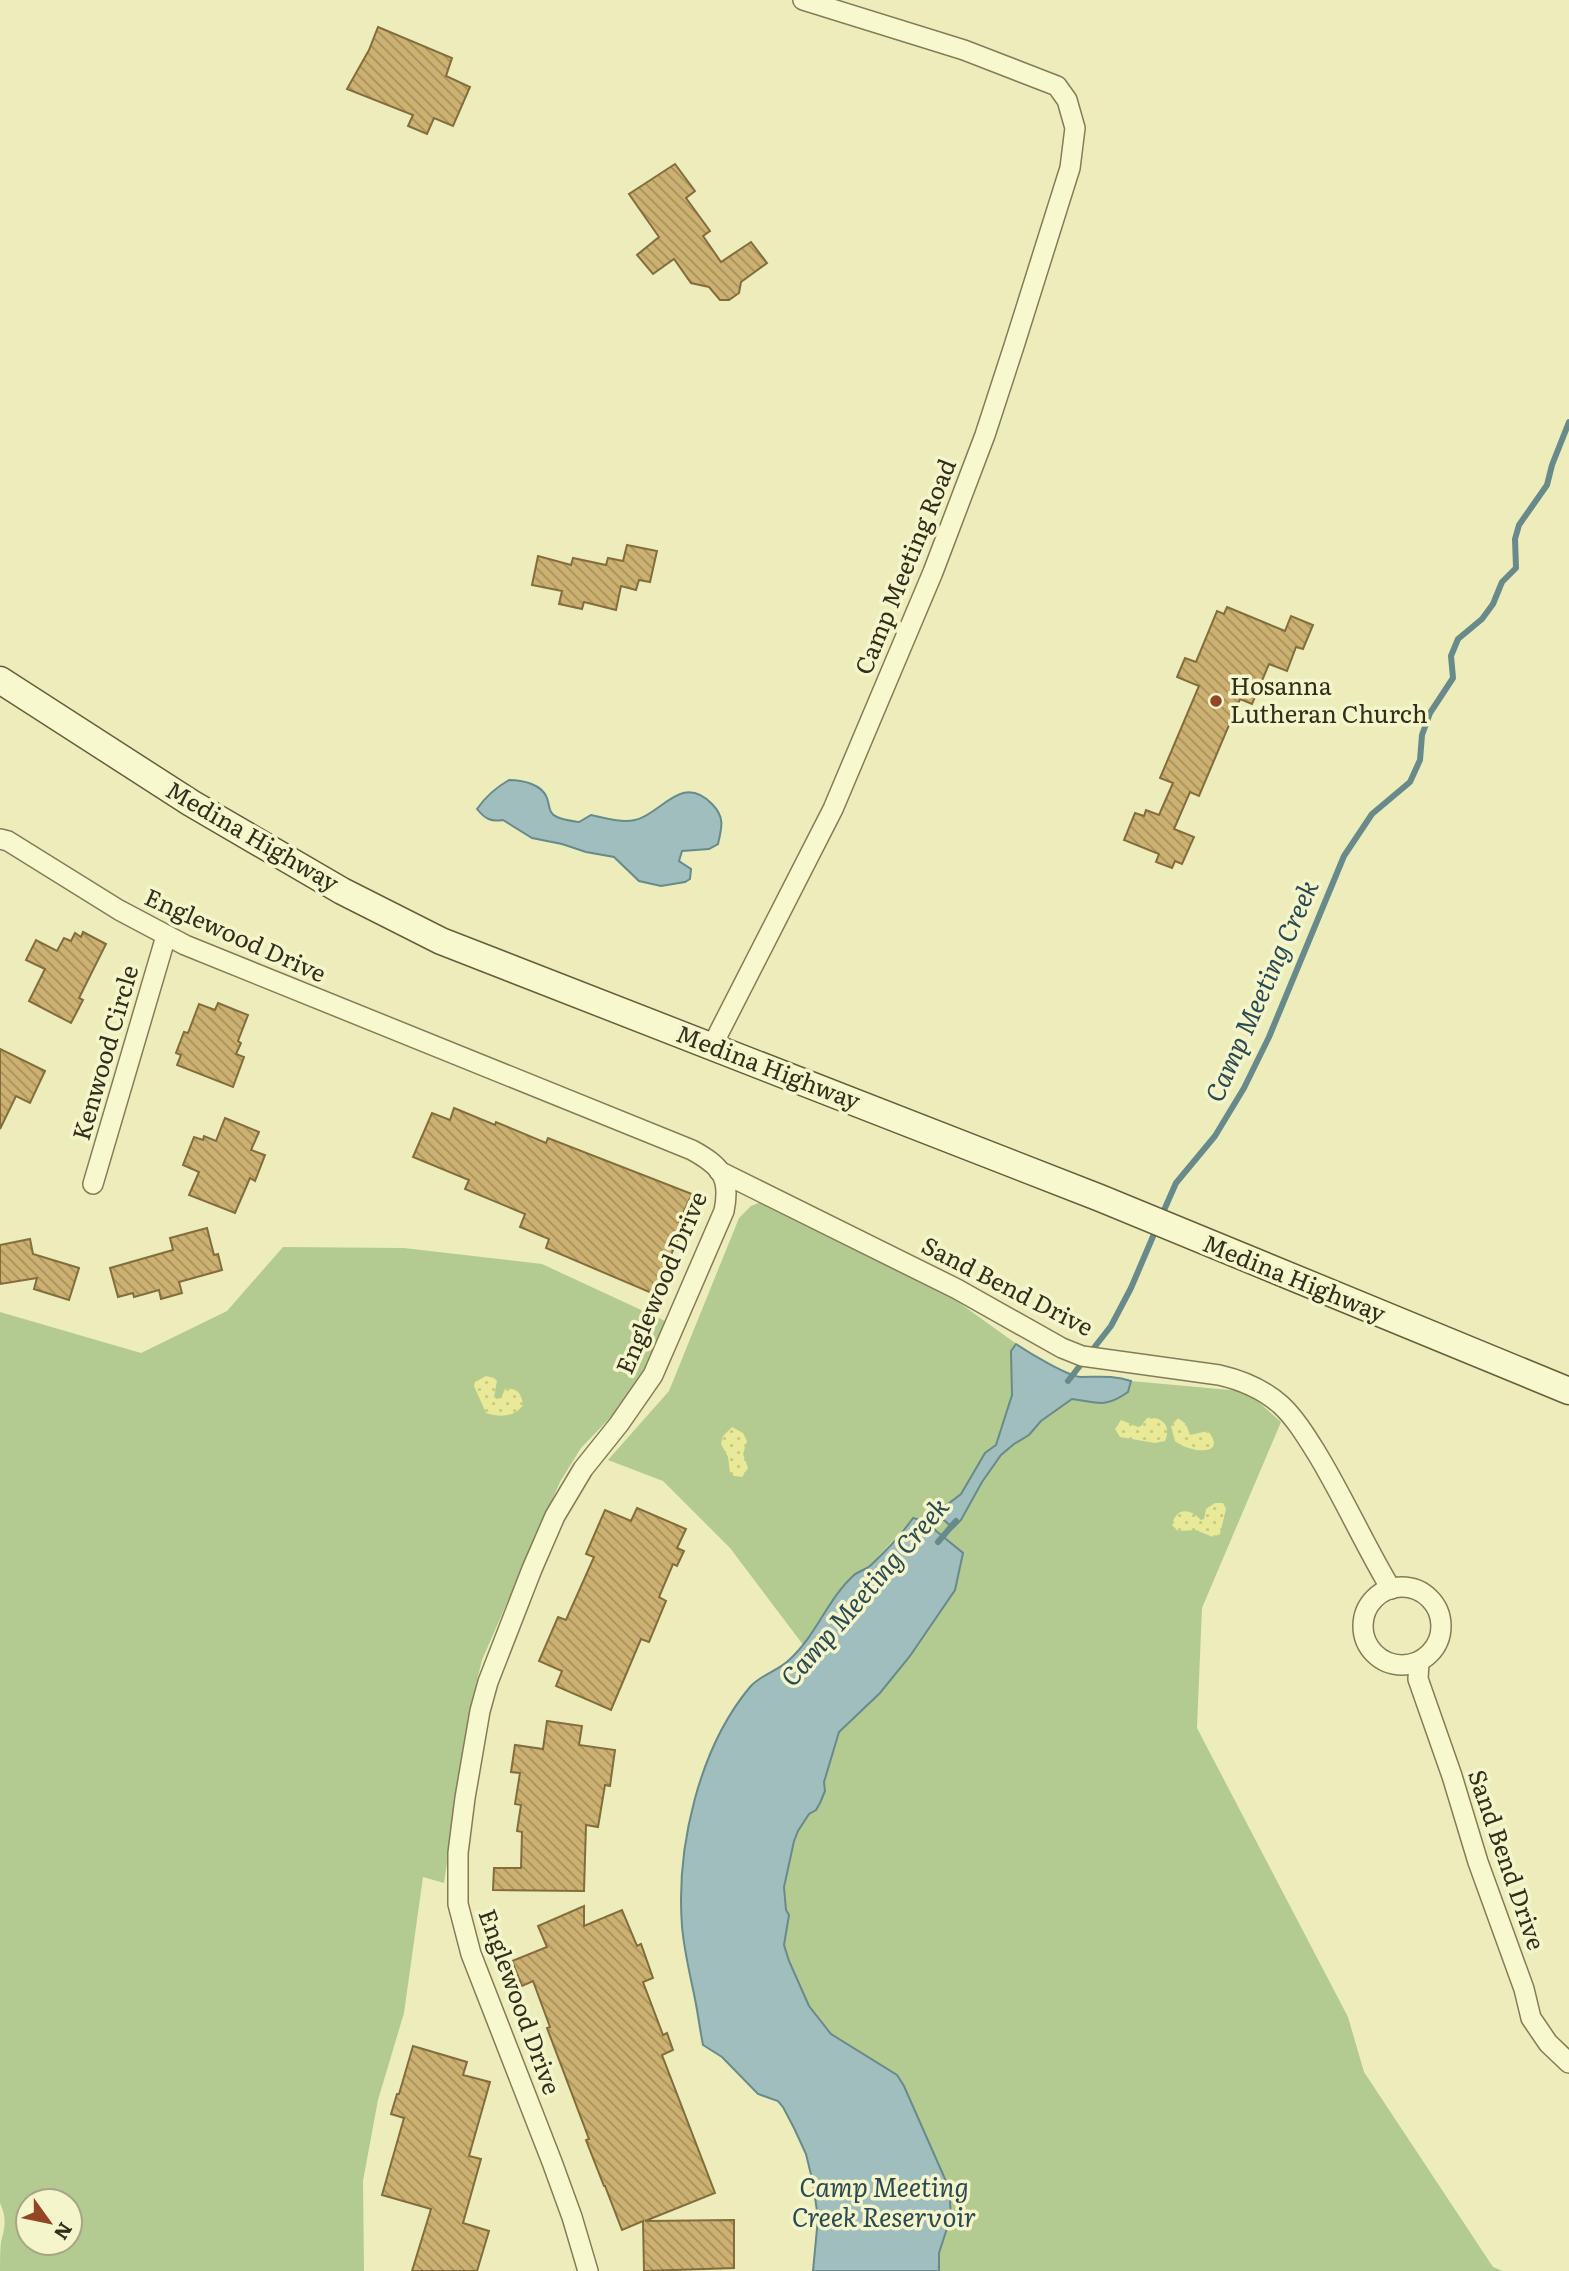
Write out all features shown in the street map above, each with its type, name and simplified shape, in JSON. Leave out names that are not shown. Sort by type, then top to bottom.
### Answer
[{"type":"main road","name":"Medina Highway","points":[[0,680],[191,803],[342,891],[441,941],[1100,1198],[1569,1391]]},
{"type":"street","name":"Camp Meeting Road","points":[[712,1046],[833,809],[933,572],[985,435],[1070,168],[1075,128],[1067,100],[1057,86],[964,50],[803,0]]},
{"type":"street","name":"Englewood Drive","points":[[0,839],[8,841],[166,936],[231,966],[692,1150],[710,1160],[719,1171],[727,1192],[723,1211],[653,1376],[583,1469],[555,1516],[523,1591],[483,1701],[458,1853],[458,1903],[467,1941],[552,2162],[588,2271]]},
{"type":"street","name":"Kenwood Circle","points":[[93,1184],[166,936]]},
{"type":"street","name":"Sand Bend Drive","points":[[719,1171],[969,1296],[1062,1348],[1082,1356],[1236,1379],[1252,1386],[1279,1403],[1307,1437],[1334,1481],[1391,1589]]},
{"type":"street","points":[[1404,1587],[1417,1589],[1428,1596],[1436,1606],[1441,1618],[1441,1632],[1429,1655],[1419,1662],[1406,1666],[1393,1665],[1381,1660],[1365,1641],[1364,1615],[1379,1594],[1404,1587]]},
{"type":"street","name":"Sand Bend Drive","points":[[1419,1662],[1418,1679],[1478,1862],[1524,1989],[1531,2018],[1548,2043],[1569,2063]]},
{"type":"shaded area","points":[[761,1202],[954,1299],[1036,1358],[1078,1377],[1100,1376],[1241,1391],[1253,1397],[1281,1422],[1202,1608],[1197,1728],[1348,2017],[1364,2072],[1493,2267],[1503,2271],[939,2271],[939,2253],[951,2216],[949,2188],[897,2075],[831,2034],[809,2006],[784,1944],[789,1915],[784,1887],[798,1831],[809,1813],[820,1803],[825,1791],[824,1782],[839,1732],[880,1693],[910,1656],[955,1590],[963,1553],[924,1521],[913,1518],[868,1568],[854,1575],[804,1646],[730,1548],[663,1481],[608,1460],[669,1391],[739,1218],[751,1206]]},
{"type":"shaded area","points":[[283,1247],[404,1248],[542,1264],[665,1321],[648,1363],[628,1399],[581,1448],[560,1482],[482,1660],[470,1709],[444,1883],[423,1877],[404,2013],[378,2100],[363,2181],[364,2271],[0,2271],[5,2222],[0,2203],[0,1312],[141,1353],[227,1311]]},
{"type":"sand","points":[[486,1376],[497,1381],[494,1397],[501,1398],[505,1389],[513,1389],[518,1392],[523,1405],[506,1415],[486,1413],[474,1386],[475,1382]]},
{"type":"sand","points":[[1147,1418],[1164,1423],[1167,1431],[1165,1441],[1155,1443],[1120,1437],[1115,1429],[1121,1420],[1138,1427]]},
{"type":"sand","points":[[1178,1418],[1186,1424],[1190,1435],[1208,1431],[1214,1445],[1210,1449],[1197,1450],[1175,1441],[1171,1426]]},
{"type":"sand","points":[[732,1427],[743,1433],[747,1441],[743,1454],[748,1468],[742,1477],[734,1476],[730,1472],[728,1457],[721,1444],[723,1436]]},
{"type":"sand","points":[[1215,1503],[1223,1503],[1226,1509],[1220,1534],[1213,1537],[1196,1530],[1178,1531],[1172,1525],[1177,1515],[1184,1511],[1204,1519],[1206,1509]]},
{"type":"water","points":[[509,780],[525,782],[541,789],[554,815],[579,822],[591,815],[618,821],[635,820],[645,817],[681,794],[691,792],[701,795],[712,804],[721,818],[718,844],[709,849],[682,851],[679,861],[691,869],[690,879],[685,882],[661,886],[639,881],[614,857],[532,838],[503,820],[492,820],[483,815],[477,809],[480,804]]},
{"type":"water","points":[[1016,1344],[1075,1376],[1112,1377],[1131,1381],[1128,1392],[1107,1402],[1072,1399],[1041,1421],[1029,1435],[1001,1455],[961,1520],[953,1528],[936,1513],[961,1494],[985,1453],[996,1445],[1012,1395],[1011,1351]]},
{"type":"water","name":"Camp Meeting Creek Reservoir","points":[[913,1518],[924,1521],[963,1553],[955,1590],[910,1656],[880,1693],[839,1732],[824,1782],[825,1791],[816,1810],[809,1814],[794,1841],[784,1887],[789,1915],[784,1945],[809,2006],[831,2034],[897,2075],[904,2086],[949,2188],[951,2216],[939,2253],[939,2271],[813,2271],[818,2218],[806,2154],[794,2128],[778,2101],[758,2094],[722,2057],[703,2045],[683,1935],[681,1896],[687,1832],[704,1769],[732,1712],[754,1683],[785,1664],[807,1640],[844,1586],[855,1574],[877,1560]]},
{"type":"building","points":[[378,27],[452,58],[446,76],[470,87],[453,126],[434,118],[427,134],[408,126],[413,115],[347,89],[369,50]]},
{"type":"building","points":[[675,164],[695,191],[686,198],[710,231],[703,236],[721,262],[751,242],[767,263],[741,282],[739,293],[729,300],[720,300],[709,287],[691,283],[674,259],[653,274],[637,255],[659,237],[629,194]]},
{"type":"building","points":[[627,545],[657,551],[650,582],[639,580],[636,590],[621,586],[616,610],[584,602],[582,609],[559,604],[562,591],[532,585],[538,556],[571,565],[573,558],[606,565],[608,558],[623,561]]},
{"type":"building","name":"Hosanna Lutheran Church","points":[[1227,607],[1285,631],[1291,616],[1313,625],[1303,649],[1296,647],[1287,671],[1269,664],[1252,704],[1240,699],[1199,796],[1190,792],[1174,829],[1194,837],[1182,864],[1175,861],[1172,868],[1156,862],[1159,854],[1124,840],[1135,813],[1144,816],[1146,810],[1159,815],[1173,783],[1160,778],[1199,686],[1177,677],[1185,658],[1196,662],[1217,611],[1224,614]]},
{"type":"building","points":[[83,932],[106,944],[79,998],[83,1000],[71,1023],[29,1001],[45,969],[26,960],[36,940],[57,951],[64,938],[71,941],[75,933],[81,937]]},
{"type":"building","points":[[218,1003],[248,1015],[236,1054],[244,1057],[233,1087],[177,1065],[181,1055],[176,1053],[184,1032],[188,1033],[199,1004],[215,1010]]},
{"type":"building","points":[[0,1049],[45,1071],[30,1103],[16,1096],[0,1129]]},
{"type":"building","points":[[454,1108],[546,1143],[548,1138],[692,1194],[679,1222],[684,1225],[654,1294],[546,1248],[549,1239],[520,1227],[525,1214],[465,1189],[469,1180],[413,1157],[432,1113],[450,1120]]},
{"type":"building","points":[[225,1118],[259,1132],[251,1150],[265,1155],[255,1181],[250,1178],[235,1213],[189,1195],[199,1172],[183,1165],[194,1137],[203,1140],[204,1136],[216,1141]]},
{"type":"building","points":[[207,1228],[214,1255],[218,1254],[222,1270],[179,1282],[182,1293],[161,1299],[159,1290],[134,1297],[133,1293],[118,1297],[110,1268],[173,1250],[170,1238]]},
{"type":"building","points":[[30,1239],[33,1254],[79,1268],[69,1300],[34,1289],[37,1278],[0,1284],[0,1245]]},
{"type":"building","points":[[637,1508],[686,1529],[677,1548],[684,1551],[677,1566],[673,1564],[659,1597],[666,1601],[649,1642],[641,1639],[611,1710],[556,1686],[562,1671],[539,1661],[558,1617],[566,1620],[594,1557],[586,1554],[605,1510],[631,1521]]},
{"type":"building","points":[[547,1721],[582,1726],[579,1745],[615,1750],[610,1786],[605,1785],[598,1827],[586,1825],[584,1891],[493,1890],[494,1868],[521,1868],[522,1832],[517,1831],[521,1805],[515,1804],[520,1773],[511,1772],[515,1745],[543,1749]]},
{"type":"building","points":[[584,1906],[584,1926],[622,1910],[637,1946],[641,1944],[653,1978],[643,1982],[663,2035],[667,2033],[673,2050],[662,2055],[715,2193],[645,2221],[734,2220],[734,2268],[644,2271],[643,2221],[622,2230],[586,2140],[589,2139],[547,2028],[550,2027],[533,1981],[522,1986],[512,1961],[547,1947],[538,1926]]},
{"type":"building","points":[[413,2046],[467,2062],[463,2075],[490,2082],[469,2156],[481,2159],[463,2223],[489,2231],[477,2271],[412,2271],[431,2209],[382,2195],[404,2118],[391,2114]]},
{"type":"waterway","name":"Camp Meeting Creek","points":[[1161,1217],[1176,1183],[1215,1136],[1244,1088],[1269,1037],[1344,856],[1372,814],[1410,782],[1420,760],[1422,735],[1430,713],[1453,678],[1451,656],[1458,639],[1482,619],[1493,604],[1502,582],[1516,568],[1515,539],[1519,525],[1547,485],[1569,422]]},
{"type":"waterway","name":"Camp Meeting Creek","points":[[1068,1381],[1111,1326],[1131,1288],[1157,1227]]},
{"type":"waterway","name":"Camp Meeting Creek","points":[[938,1542],[956,1521]]},
{"type":"place","name":"Hosanna Lutheran Church","points":[[1216,701]]}]
